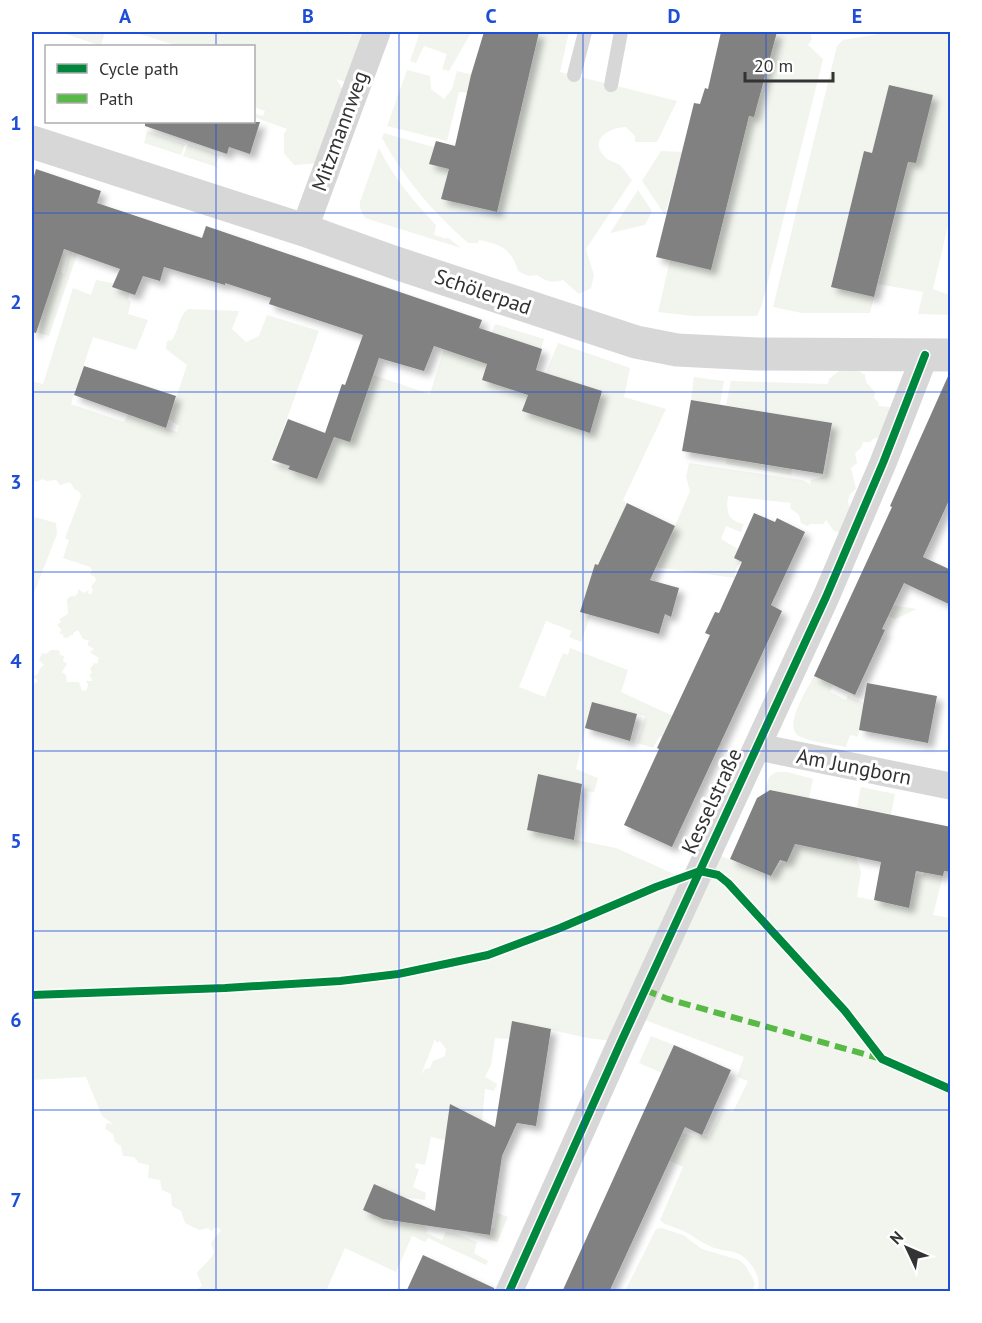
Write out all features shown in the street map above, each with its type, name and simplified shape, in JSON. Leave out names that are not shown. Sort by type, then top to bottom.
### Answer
[{"type":"street","name":"Mitzmannweg","points":[[304,230],[376,32]]},
{"type":"street","name":"Schölerpad","points":[[32,142],[304,230],[590,328],[658,347],[757,354],[938,355]]},
{"type":"street","name":"Kesselstraße","points":[[508,1292],[758,747],[883,463],[938,355]]},
{"type":"street","name":"Am Jungborn","points":[[758,747],[951,786]]},
{"type":"lane","points":[[574,75],[585,32]]},
{"type":"lane","points":[[611,85],[621,32]]},
{"type":"shaded area","points":[[60,32],[105,32],[101,45]]},
{"type":"shaded area","points":[[133,32],[351,32],[351,35],[367,33],[352,84],[336,79],[343,90],[320,163],[294,165],[284,153],[284,134],[287,129],[255,117],[255,113],[263,116],[265,111],[255,107],[255,45],[175,45]]},
{"type":"shaded area","points":[[420,32],[471,33],[449,71],[442,69],[447,54],[424,46],[416,63],[410,61]]},
{"type":"shaded area","points":[[484,32],[569,32],[560,72],[677,101],[657,142],[635,142],[635,136],[626,127],[606,133],[599,141],[601,152],[607,159],[620,165],[632,180],[586,249],[594,275],[591,288],[579,294],[563,280],[550,281],[537,275],[528,276],[518,271],[509,253],[493,243],[479,240],[478,243],[468,243],[420,195],[382,138],[384,133],[433,147],[436,141],[455,146],[469,93],[459,92],[447,141],[387,126],[407,70],[430,76],[431,89],[444,99],[452,89],[457,71],[473,75]]},
{"type":"shaded area","points":[[774,32],[810,32],[812,39],[808,45],[823,59],[762,305],[757,316],[694,316],[658,312],[670,260],[711,270],[749,116],[754,117],[777,33]]},
{"type":"shaded area","points":[[891,32],[950,32],[950,217],[933,289],[950,295],[950,315],[918,314],[923,292],[878,284],[908,162],[916,163],[932,95],[889,85],[872,153],[864,151],[831,286],[874,297],[870,313],[802,313],[773,307],[837,46],[843,40]]},
{"type":"shaded area","points":[[147,131],[185,144],[181,155],[144,143]]},
{"type":"shaded area","points":[[188,144],[220,155],[216,165],[220,168],[183,156]]},
{"type":"shaded area","points":[[379,148],[404,189],[436,225],[434,235],[447,239],[447,237],[461,248],[365,218],[360,202]]},
{"type":"shaded area","points":[[661,151],[682,152],[665,215],[642,181]]},
{"type":"shaded area","points":[[638,190],[652,211],[645,225],[610,233]]},
{"type":"shaded area","points":[[37,244],[64,254],[61,272],[64,274],[71,247],[79,249],[49,336],[36,332],[57,270],[32,262],[32,247],[34,248]]},
{"type":"shaded area","points":[[96,280],[113,283],[112,287],[130,293],[128,299],[131,302],[128,314],[148,320],[136,350],[93,337],[71,404],[124,422],[128,414],[177,432],[179,426],[169,419],[187,365],[166,349],[167,341],[172,340],[182,316],[188,309],[239,311],[232,329],[246,342],[259,336],[267,315],[319,331],[271,462],[316,479],[325,460],[325,434],[350,442],[373,375],[430,394],[444,349],[487,364],[482,380],[528,395],[522,411],[602,391],[546,373],[558,343],[630,368],[624,397],[666,409],[623,500],[627,503],[614,532],[675,526],[690,491],[686,477],[689,463],[802,480],[810,484],[811,480],[825,476],[832,424],[726,405],[731,381],[828,384],[829,379],[845,366],[865,375],[866,382],[875,392],[874,398],[879,403],[878,406],[900,408],[883,436],[870,442],[863,442],[861,448],[855,453],[857,463],[851,468],[856,489],[850,494],[848,500],[851,516],[846,534],[834,531],[826,520],[823,524],[807,526],[801,523],[799,515],[790,508],[791,503],[728,496],[729,515],[738,523],[744,524],[741,532],[726,526],[721,539],[738,549],[734,558],[740,561],[735,578],[626,563],[620,571],[595,564],[580,611],[591,615],[581,642],[569,637],[572,631],[546,621],[519,687],[545,697],[563,653],[568,655],[570,648],[628,670],[621,692],[712,734],[719,738],[722,744],[719,748],[695,737],[690,748],[660,736],[653,748],[637,743],[645,716],[592,702],[576,769],[598,778],[594,792],[583,791],[583,784],[538,774],[527,830],[616,848],[694,883],[709,851],[771,876],[794,846],[790,838],[828,833],[824,850],[856,857],[861,872],[857,897],[908,907],[916,874],[923,875],[925,866],[944,871],[933,915],[950,918],[950,1291],[757,1291],[759,1282],[755,1272],[741,1255],[712,1247],[662,1222],[660,1220],[683,1167],[662,1157],[665,1128],[700,1138],[699,1134],[709,1137],[723,1108],[733,1112],[748,1081],[737,1077],[744,1057],[634,1016],[621,1042],[587,1038],[512,1021],[509,1039],[495,1038],[491,1065],[485,1077],[497,1084],[494,1091],[485,1089],[482,1125],[474,1147],[431,1137],[425,1165],[416,1163],[415,1168],[419,1169],[413,1187],[426,1193],[425,1200],[404,1197],[374,1184],[363,1210],[392,1223],[394,1221],[399,1223],[402,1216],[426,1224],[425,1227],[428,1229],[426,1233],[442,1240],[446,1232],[477,1242],[474,1253],[488,1261],[486,1265],[428,1238],[425,1242],[412,1236],[396,1272],[345,1248],[326,1291],[196,1291],[202,1286],[197,1273],[213,1255],[211,1243],[221,1230],[216,1227],[211,1231],[208,1228],[199,1230],[185,1223],[181,1211],[172,1206],[171,1194],[162,1190],[160,1180],[148,1178],[149,1165],[139,1163],[134,1157],[123,1156],[121,1146],[115,1142],[113,1134],[105,1129],[107,1123],[113,1124],[102,1116],[86,1077],[32,1080],[32,685],[38,681],[33,676],[38,674],[44,665],[39,660],[42,653],[59,650],[60,655],[64,656],[63,661],[67,664],[62,672],[66,675],[67,682],[79,682],[82,691],[87,690],[86,681],[92,681],[89,676],[92,672],[90,669],[94,663],[97,664],[99,658],[90,652],[94,649],[88,645],[90,641],[83,639],[78,630],[68,638],[63,637],[57,625],[61,622],[59,619],[68,614],[67,599],[75,596],[78,589],[84,593],[89,590],[88,594],[91,594],[93,590],[91,587],[96,580],[90,574],[92,570],[90,567],[63,558],[69,540],[65,538],[81,496],[79,491],[75,490],[70,482],[60,485],[56,480],[43,479],[36,482],[32,479],[32,381],[43,384],[73,288],[91,295]],"holes":[[[435,1039],[437,1043],[440,1041],[446,1049],[445,1056],[433,1061],[430,1068],[425,1069],[421,1075]]]},
{"type":"shaded area","points":[[495,324],[544,339],[541,349],[492,332]]},
{"type":"shaded area","points":[[694,377],[724,381],[720,404],[691,400]]},
{"type":"shaded area","points":[[727,459],[792,469],[791,475],[726,464]]},
{"type":"shaded area","points":[[35,517],[56,523],[57,534],[32,598],[34,538],[32,528]]},
{"type":"shaded area","points":[[869,602],[917,609],[895,619],[866,608]]},
{"type":"shaded area","points":[[814,676],[833,685],[830,692],[846,700],[848,696],[864,703],[858,737],[850,735],[846,747],[810,740],[799,736],[795,731],[793,725],[798,707]]},
{"type":"shaded area","points":[[776,772],[787,772],[813,779],[809,798],[771,790],[764,794],[769,777]]},
{"type":"shaded area","points":[[861,787],[895,794],[891,814],[857,807]]},
{"type":"shaded area","points":[[651,1036],[674,1045],[662,1073],[639,1063]]},
{"type":"shaded area","points":[[497,1213],[508,1217],[497,1242],[467,1232],[490,1235]]},
{"type":"shaded area","points":[[662,1228],[683,1235],[702,1249],[739,1260],[745,1265],[753,1279],[755,1284],[752,1291],[625,1291],[656,1229]]},
{"type":"building","points":[[484,32],[539,32],[497,212],[441,199],[449,169],[429,164],[436,141],[455,146],[471,75]]},
{"type":"building","points":[[721,32],[777,32],[754,117],[749,116],[711,270],[656,257],[694,103],[700,104],[705,88],[708,89]]},
{"type":"building","points":[[889,85],[933,95],[916,163],[908,162],[874,297],[831,287],[864,151],[872,153]]},
{"type":"building","points":[[260,122],[250,154],[229,147],[227,154],[145,126],[145,123]]},
{"type":"building","points":[[36,169],[101,191],[97,203],[202,238],[206,226],[482,320],[479,328],[542,349],[536,370],[602,391],[590,433],[522,411],[528,395],[482,380],[487,364],[434,346],[424,371],[379,358],[350,442],[334,437],[317,479],[288,469],[290,466],[272,460],[288,419],[325,433],[342,384],[345,385],[363,335],[269,304],[271,298],[164,267],[160,281],[143,276],[135,295],[112,287],[120,269],[64,249],[36,333],[32,332],[32,183]]},
{"type":"building","points":[[84,366],[176,396],[166,428],[74,395]]},
{"type":"building","points":[[949,374],[951,374],[951,496],[923,557],[951,570],[951,605],[904,583],[855,695],[814,676],[892,507],[890,506]]},
{"type":"building","points":[[691,400],[832,423],[823,474],[682,451]]},
{"type":"building","points":[[627,503],[675,526],[650,580],[679,588],[671,617],[665,614],[659,634],[580,612],[595,564],[598,565]]},
{"type":"building","points":[[754,513],[775,522],[777,518],[805,532],[771,605],[782,611],[672,847],[624,825],[710,635],[705,633],[715,612],[719,613],[742,562],[734,558]]},
{"type":"building","points":[[867,683],[937,696],[928,743],[859,730]]},
{"type":"building","points":[[592,702],[637,714],[630,741],[585,728]]},
{"type":"building","points":[[538,774],[582,784],[574,840],[527,830]]},
{"type":"building","points":[[770,790],[951,827],[951,872],[944,871],[943,876],[916,871],[909,908],[874,900],[881,862],[795,844],[787,862],[780,860],[771,876],[730,859],[757,798]]},
{"type":"building","points":[[512,1021],[551,1029],[536,1126],[517,1123],[502,1156],[490,1235],[383,1219],[363,1210],[374,1184],[435,1211],[450,1104],[495,1127]]},
{"type":"building","points":[[674,1045],[731,1070],[702,1135],[685,1127],[609,1292],[562,1292]]},
{"type":"building","points":[[423,1255],[494,1288],[494,1292],[406,1292]]},
{"type":"marked path","points":[[645,990],[668,999],[882,1059]]},
{"type":"cycle path","points":[[509,1292],[621,1042],[826,597],[883,463],[925,355]]},
{"type":"cycle path","points":[[32,995],[225,988],[340,981],[398,974],[488,955],[700,871],[718,875],[728,883],[845,1011],[882,1059],[950,1089]]}]
